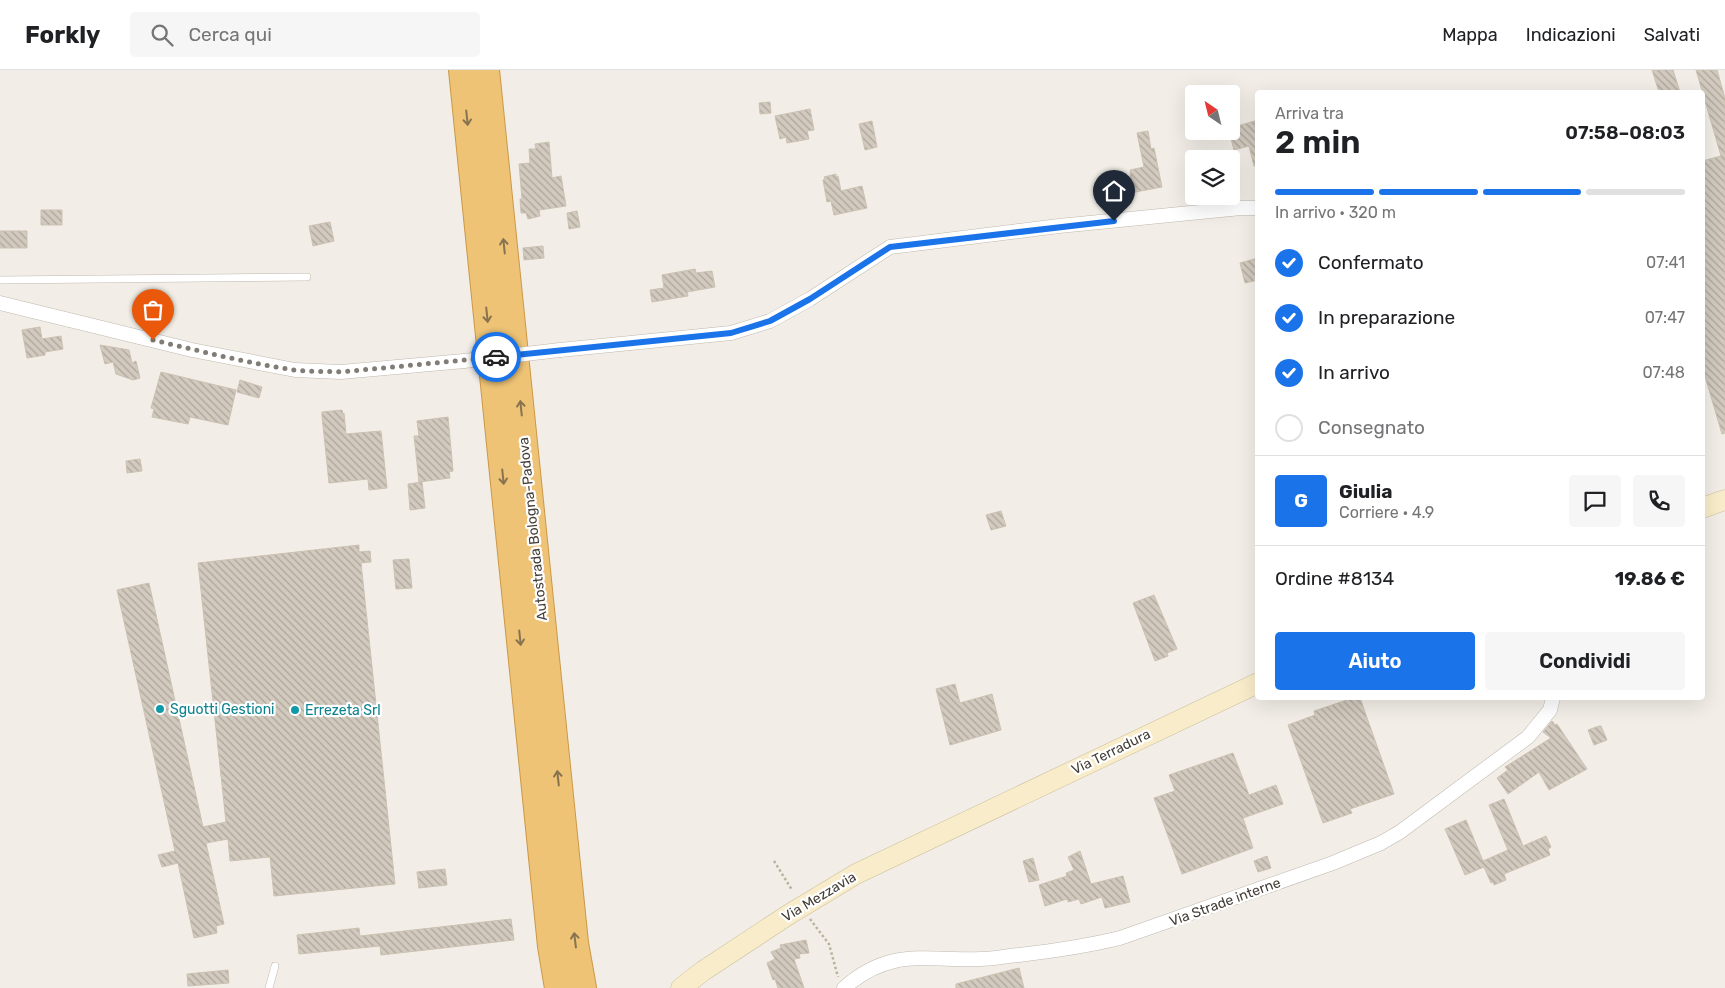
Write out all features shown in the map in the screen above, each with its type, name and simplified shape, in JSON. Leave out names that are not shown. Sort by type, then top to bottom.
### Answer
[{"type":"highway","name":"Autostrada Bologna-Padova","points":[[462,70],[551,946],[558,988]]},
{"type":"highway","name":"Autostrada Bologna-Padova","points":[[486,70],[572,913],[583,988]]},
{"type":"main road","points":[[1705,507],[1725,500]]},
{"type":"main road","name":"Via Terradura","points":[[965,822],[1255,683]]},
{"type":"main road","name":"Via Mezzavia","points":[[681,988],[703,971],[788,915],[856,874],[965,822]]},
{"type":"street","points":[[0,303],[192,350],[295,370],[341,372],[731,333],[770,321],[810,299],[890,247],[1059,226],[1255,208]]},
{"type":"street","name":"Via Strade interne","points":[[845,987],[877,965],[896,960],[917,958],[981,959],[1090,945],[1120,938],[1333,863],[1381,843],[1400,832],[1528,737],[1550,710],[1552,700]]},
{"type":"lane","points":[[0,280],[307,277]]},
{"type":"lane","points":[[269,988],[275,966]]},
{"type":"path","points":[[774,860],[792,890]]},
{"type":"path","points":[[809,918],[829,944],[834,958],[836,975],[845,987]]},
{"type":"building","points":[[1652,70],[1673,70],[1679,90],[1658,90]]},
{"type":"building","points":[[1696,70],[1717,70],[1725,98],[1725,433],[1722,434],[1705,376],[1705,160],[1721,156],[1705,101],[1705,90],[1702,90]]},
{"type":"building","points":[[770,102],[771,113],[760,114],[759,103]]},
{"type":"building","points":[[810,109],[814,130],[807,131],[809,139],[787,143],[786,137],[780,139],[775,116]]},
{"type":"building","points":[[872,121],[877,147],[865,150],[859,124]]},
{"type":"building","points":[[1255,121],[1255,166],[1249,146],[1234,150],[1231,140],[1240,140],[1240,125]]},
{"type":"building","points":[[1148,131],[1151,149],[1154,148],[1162,187],[1125,194],[1123,182],[1131,180],[1130,170],[1144,167],[1137,133]]},
{"type":"building","points":[[549,142],[552,178],[561,176],[566,206],[539,210],[540,216],[528,219],[526,213],[521,213],[520,199],[522,199],[519,164],[530,163],[529,149],[536,149],[535,144]]},
{"type":"building","points":[[836,174],[841,191],[862,186],[867,208],[834,215],[831,201],[827,202],[823,180],[825,179],[824,177]]},
{"type":"building","points":[[41,210],[62,210],[62,225],[41,225]]},
{"type":"building","points":[[577,211],[580,227],[569,229],[567,213]]},
{"type":"building","points":[[330,222],[334,241],[313,246],[309,226]]},
{"type":"building","points":[[0,231],[27,231],[27,248],[0,248]]},
{"type":"building","points":[[543,246],[544,258],[524,260],[523,248]]},
{"type":"building","points":[[1255,259],[1255,281],[1245,283],[1240,263]]},
{"type":"building","points":[[695,269],[696,273],[712,271],[715,287],[687,292],[688,296],[652,302],[650,290],[664,288],[662,275]]},
{"type":"building","points":[[40,327],[42,339],[61,336],[63,349],[27,358],[22,330]]},
{"type":"building","points":[[100,345],[129,350],[132,363],[136,361],[140,378],[133,380],[116,374],[113,362],[105,364]]},
{"type":"building","points":[[161,372],[236,390],[228,425],[190,417],[188,424],[152,417],[154,409],[151,408]]},
{"type":"building","points":[[240,380],[262,387],[259,398],[237,392]]},
{"type":"building","points":[[342,410],[346,434],[381,431],[387,488],[369,490],[368,479],[329,483],[322,412]]},
{"type":"building","points":[[448,417],[453,471],[449,472],[450,478],[419,482],[414,436],[419,436],[417,421]]},
{"type":"building","points":[[140,459],[142,471],[127,473],[126,461]]},
{"type":"building","points":[[422,482],[425,508],[410,510],[408,484]]},
{"type":"building","points":[[1001,511],[1006,526],[991,530],[986,515]]},
{"type":"building","name":"Errezeta Srl","points":[[359,545],[359,552],[370,551],[371,562],[361,563],[395,884],[274,896],[270,857],[230,861],[228,839],[206,843],[224,924],[216,926],[217,933],[194,938],[178,863],[162,867],[158,855],[175,851],[117,590],[149,583],[203,827],[226,822],[198,563]]},
{"type":"building","points":[[409,559],[412,588],[396,589],[393,560]]},
{"type":"building","points":[[1154,595],[1177,649],[1167,653],[1168,656],[1155,661],[1133,603]]},
{"type":"building","points":[[955,684],[960,703],[992,694],[1001,730],[950,745],[936,689]]},
{"type":"building","points":[[1347,700],[1361,700],[1394,794],[1350,809],[1352,813],[1323,823],[1288,725],[1315,715],[1314,711]]},
{"type":"building","points":[[1552,721],[1555,725],[1557,724],[1587,769],[1549,790],[1539,772],[1508,794],[1497,778],[1508,770],[1505,767],[1551,738],[1543,732]]},
{"type":"building","points":[[1601,726],[1607,740],[1594,745],[1588,730]]},
{"type":"building","points":[[1233,753],[1249,795],[1276,785],[1283,804],[1243,818],[1253,848],[1182,874],[1154,798],[1175,791],[1169,775]]},
{"type":"building","points":[[1504,799],[1523,846],[1546,836],[1551,847],[1548,849],[1550,855],[1504,874],[1506,880],[1494,885],[1493,882],[1491,883],[1484,867],[1465,875],[1445,829],[1466,820],[1483,861],[1508,850],[1489,805]]},
{"type":"building","points":[[1080,851],[1091,884],[1123,876],[1130,902],[1105,908],[1102,897],[1081,904],[1079,899],[1068,902],[1067,899],[1045,906],[1039,885],[1067,876],[1066,873],[1074,870],[1068,857]]},
{"type":"building","points":[[1267,856],[1271,868],[1258,872],[1254,861]]},
{"type":"building","points":[[1033,858],[1039,880],[1029,882],[1023,861]]},
{"type":"building","points":[[445,869],[447,885],[419,888],[417,872]]},
{"type":"building","points":[[511,919],[514,940],[381,955],[380,946],[299,954],[297,935],[359,928],[360,936]]},
{"type":"building","points":[[806,940],[809,953],[799,954],[800,958],[794,959],[804,988],[778,988],[767,963],[775,959],[771,952],[781,948],[780,945]]},
{"type":"building","points":[[1019,968],[1024,988],[956,988],[956,984]]},
{"type":"building","points":[[228,970],[229,983],[188,986],[187,974]]},
{"type":"way so far","points":[[153,340],[192,350],[295,370],[341,372],[496,357]]},
{"type":"place","name":"Sguotti Gestioni","points":[[160,709]]},
{"type":"place","name":"Errezeta Srl","points":[[295,710]]},
{"type":"route","points":[[496,357],[731,333],[770,321],[810,299],[890,247],[1114,221]]}]
